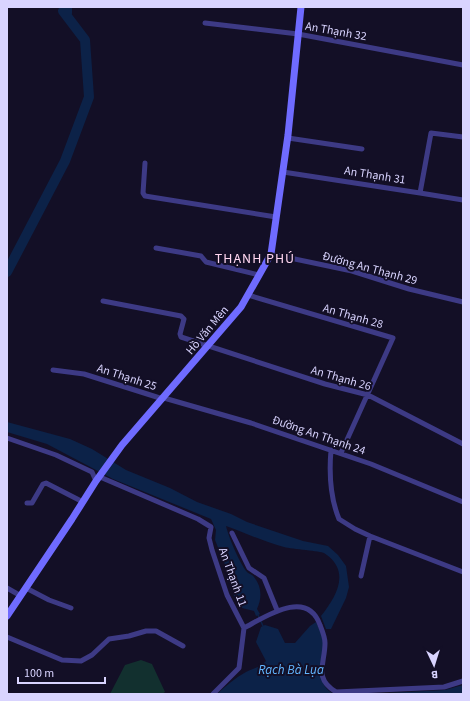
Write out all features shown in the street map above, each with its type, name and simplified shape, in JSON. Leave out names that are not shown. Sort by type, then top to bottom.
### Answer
[{"type":"street","name":"Hồ Văn Mên","points":[[7,616],[99,477],[122,445],[164,399],[241,306],[271,254],[288,138],[301,7]]},
{"type":"street","name":"An Thạnh 32","points":[[205,23],[298,34],[463,65]]},
{"type":"street","name":"An Thạnh 31","points":[[283,172],[420,193],[431,133],[463,137]]},
{"type":"street","points":[[288,138],[362,150]]},
{"type":"street","points":[[145,163],[142,193],[146,196],[276,217]]},
{"type":"street","points":[[420,193],[463,200]]},
{"type":"street","points":[[156,248],[201,256],[206,262],[230,266],[259,275]]},
{"type":"street","name":"Đường An Thạnh 29","points":[[271,254],[352,271],[409,289],[463,302]]},
{"type":"street","name":"An Thạnh 28","points":[[248,295],[393,338],[368,395]]},
{"type":"street","name":"An Thạnh 26","points":[[103,301],[181,316],[184,319],[181,337],[325,384],[368,395],[463,444]]},
{"type":"street","name":"An Thạnh 25","points":[[53,370],[84,374],[164,399]]},
{"type":"street","points":[[341,453],[368,395]]},
{"type":"street","name":"Đường An Thạnh 24","points":[[164,399],[251,423],[341,453],[372,464],[463,502]]},
{"type":"street","points":[[7,438],[56,455],[92,472],[99,477]]},
{"type":"street","points":[[331,450],[329,472],[332,496],[339,519],[370,536],[463,572]]},
{"type":"street","name":"An Thạnh 11","points":[[99,477],[198,519],[211,527],[209,538],[212,550],[227,595],[244,628]]},
{"type":"street","points":[[27,503],[32,503],[43,484],[46,483],[83,502]]},
{"type":"street","points":[[232,533],[249,568],[264,578],[277,610]]},
{"type":"street","points":[[361,576],[370,536]]},
{"type":"street","points":[[7,588],[20,596]]},
{"type":"street","points":[[26,588],[49,600],[71,608]]},
{"type":"street","points":[[213,694],[239,668],[244,628],[277,610],[298,606],[306,608],[316,616],[325,641],[321,673],[328,688],[336,692],[444,687],[463,681]]},
{"type":"street","points":[[7,637],[62,660],[81,661],[92,655],[109,638],[129,636],[146,630],[156,631],[183,646]]},
{"type":"green space","points":[[141,660],[152,664],[165,692],[162,694],[110,694],[125,665]]},
{"type":"water","points":[[7,422],[70,439],[92,449],[126,470],[170,488],[197,502],[231,514],[247,522],[303,541],[328,546],[338,555],[346,566],[349,587],[346,598],[331,629],[326,629],[321,616],[332,601],[339,584],[339,576],[333,560],[324,553],[284,547],[226,526],[241,562],[247,572],[254,577],[259,585],[260,601],[257,609],[260,614],[256,616],[254,611],[242,608],[234,596],[230,577],[215,540],[216,530],[211,519],[113,479],[47,444],[7,432]]},
{"type":"water","name":"Rạch Bà Lụa","points":[[316,622],[323,640],[322,678],[324,685],[328,690],[335,694],[217,694],[238,677],[259,667],[266,661],[256,642],[261,627],[265,625],[278,629],[285,643],[295,643],[310,626]]},
{"type":"water","points":[[463,685],[463,694],[369,694],[445,690]]},
{"type":"waterway","points":[[7,272],[65,161],[89,97],[85,40],[63,11],[67,13],[67,7]]},
{"type":"waterway","points":[[258,615],[263,626]]},
{"type":"district","name":"THẠNH PHÚ","points":[[255,258]]}]
